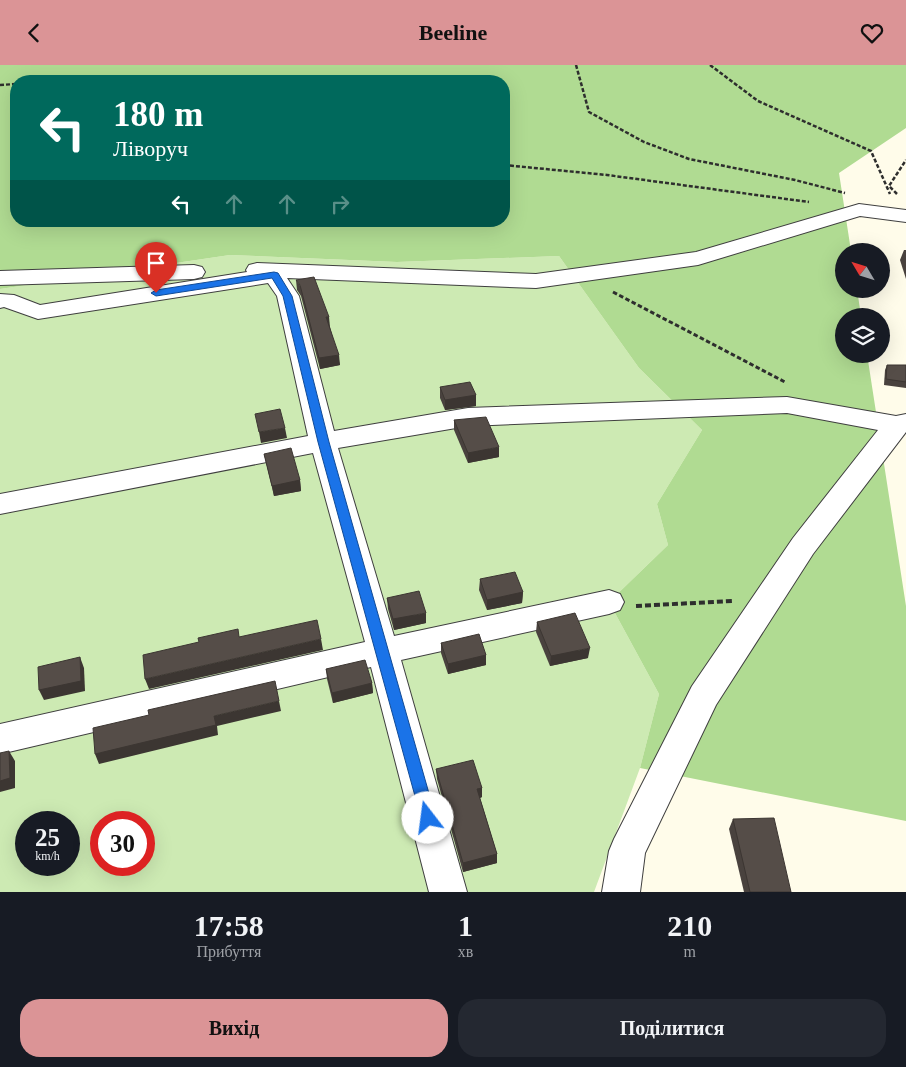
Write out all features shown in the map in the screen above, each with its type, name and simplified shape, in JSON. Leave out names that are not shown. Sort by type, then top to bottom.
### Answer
[{"type":"street","points":[[0,278],[251,270],[536,281],[698,258],[859,210],[888,206],[903,207]]},
{"type":"street","points":[[0,301],[6,299],[38,312],[274,275],[288,296],[323,442],[383,651],[448,892]]},
{"type":"street","points":[[0,504],[323,442],[468,417],[787,405],[901,424],[803,546],[704,696],[627,851],[621,892]]},
{"type":"street","points":[[0,739],[383,651],[609,602]]},
{"type":"path","points":[[576,65],[588,112],[644,142],[690,159],[795,180],[848,193]]},
{"type":"path","points":[[710,65],[758,101],[871,151],[888,206]]},
{"type":"path","points":[[903,207],[889,186],[906,160]]},
{"type":"path","points":[[510,166],[626,177],[810,202]]},
{"type":"path","points":[[570,276],[619,295],[793,386]]},
{"type":"path","points":[[609,602],[617,605],[648,606],[731,601],[766,603]]},
{"type":"green space","points":[[0,65],[906,65],[906,128],[839,173],[850,243],[835,243],[835,298],[858,298],[860,308],[835,308],[835,363],[868,363],[906,606],[906,821],[640,768],[659,694],[609,602],[668,545],[657,504],[702,430],[639,368],[559,256],[397,262],[230,255],[0,289]]},
{"type":"green space","points":[[230,255],[397,262],[559,256],[639,368],[702,430],[657,504],[668,545],[609,602],[659,694],[640,768],[594,892],[0,892],[0,289]]},
{"type":"building","points":[[314,277],[329,317],[326,317],[339,355],[319,358],[300,285],[296,280]]},
{"type":"building","points":[[887,365],[906,365],[906,382],[886,379]]},
{"type":"building","points":[[470,382],[476,395],[445,400],[440,387]]},
{"type":"building","points":[[280,409],[285,428],[259,432],[255,414]]},
{"type":"building","points":[[486,417],[499,447],[468,453],[454,420]]},
{"type":"building","points":[[291,448],[300,480],[272,486],[264,454]]},
{"type":"building","points":[[515,572],[523,592],[487,600],[480,579]]},
{"type":"building","points":[[419,591],[426,613],[393,619],[387,598]]},
{"type":"building","points":[[575,613],[590,648],[551,656],[537,622]]},
{"type":"building","points":[[317,620],[321,639],[145,679],[143,655],[199,642],[198,638],[238,629],[239,637]]},
{"type":"building","points":[[479,634],[486,655],[448,664],[441,643]]},
{"type":"building","points":[[80,657],[81,681],[39,690],[38,667]]},
{"type":"building","points":[[365,660],[372,683],[332,693],[326,669]]},
{"type":"building","points":[[275,681],[279,701],[214,716],[216,725],[95,754],[93,728],[149,715],[148,710]]},
{"type":"building","points":[[9,751],[10,778],[0,781],[0,753]]},
{"type":"building","points":[[473,760],[482,788],[477,789],[497,854],[463,863],[436,769]]},
{"type":"building","points":[[774,818],[791,892],[750,892],[733,819]]},
{"type":"route","points":[[156,293],[274,275],[288,296],[323,442],[383,651],[428,818]]}]
